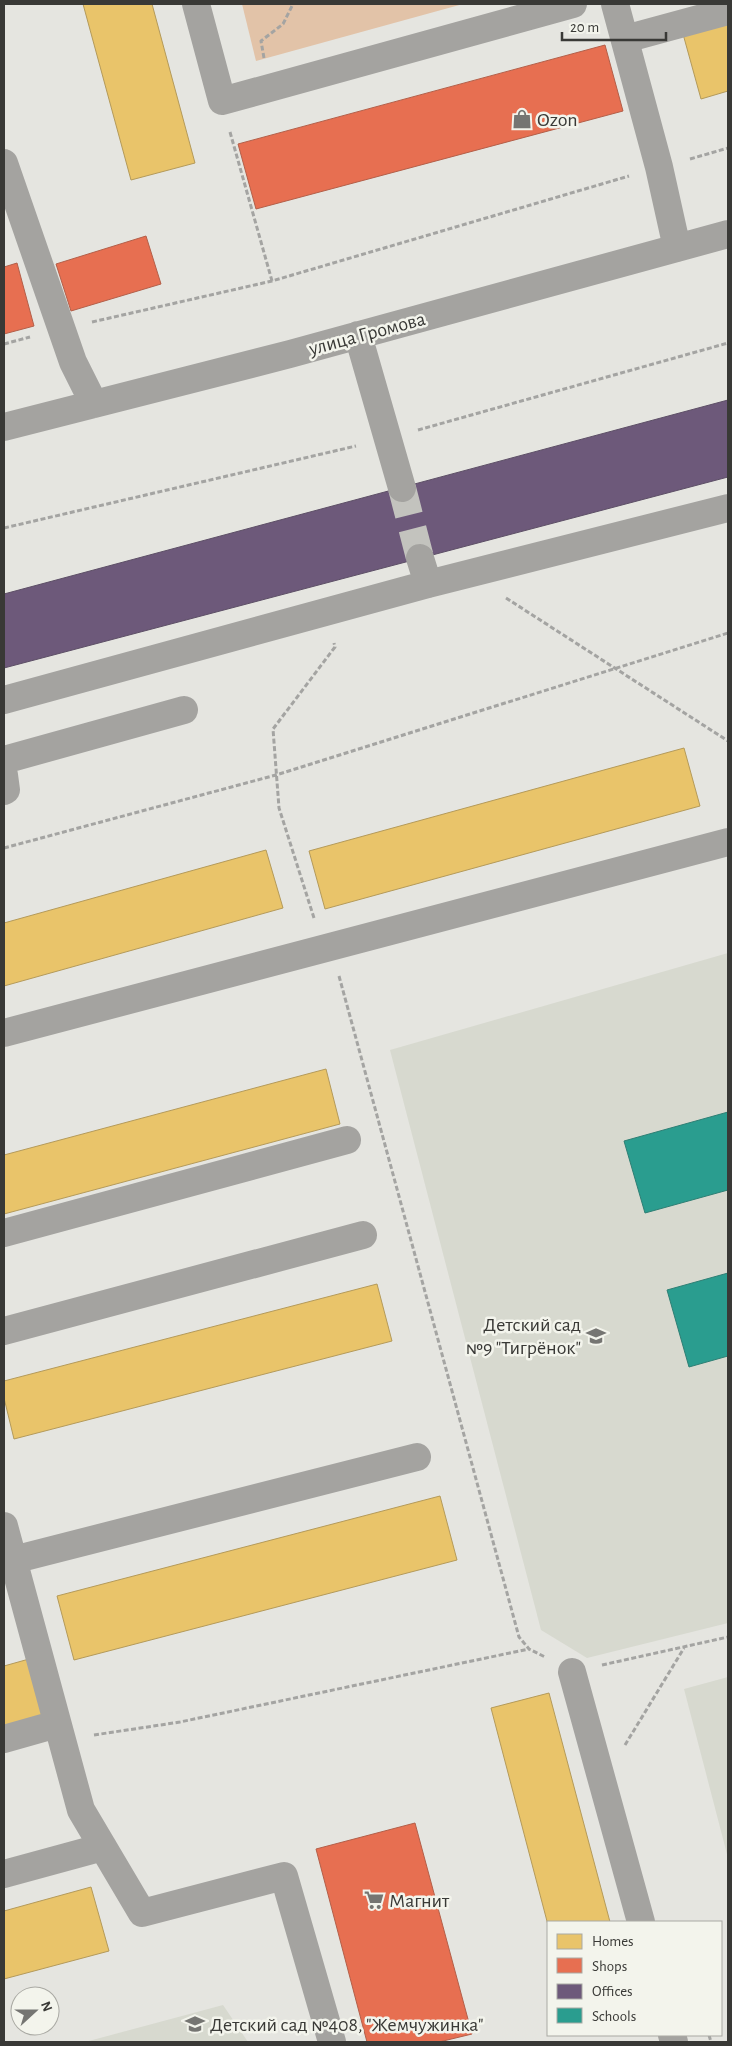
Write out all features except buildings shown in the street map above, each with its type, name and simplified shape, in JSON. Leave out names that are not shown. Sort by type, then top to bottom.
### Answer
[{"type":"street","points":[[196,4],[222,100],[573,4]]},
{"type":"street","points":[[616,4],[659,168],[677,248]]},
{"type":"street","points":[[625,39],[728,11]]},
{"type":"street","points":[[4,163],[74,362],[94,404]]},
{"type":"street","name":"улица Громова","points":[[4,427],[358,335],[728,234]]},
{"type":"street","points":[[358,335],[402,488]]},
{"type":"street","points":[[4,700],[324,612],[424,571],[468,574],[728,508]]},
{"type":"street","points":[[4,760],[184,710]]},
{"type":"street","points":[[4,775],[6,790],[4,791]]},
{"type":"street","points":[[4,1034],[728,842]]},
{"type":"street","points":[[4,1233],[347,1140]]},
{"type":"street","points":[[4,1331],[362,1236]]},
{"type":"street","points":[[13,1560],[417,1457]]},
{"type":"street","points":[[4,1526],[81,1810],[142,1913],[284,1876],[332,2042]]},
{"type":"street","points":[[572,1672],[641,1921]]},
{"type":"street","points":[[4,1739],[59,1732]]},
{"type":"street","points":[[4,1874],[103,1847]]},
{"type":"path","points":[[269,88],[261,41],[283,24],[293,4]]},
{"type":"path","points":[[222,100],[272,281]]},
{"type":"path","points":[[4,344],[272,281],[728,148]]},
{"type":"path","points":[[468,574],[728,741]]},
{"type":"path","points":[[324,612],[335,647],[273,730],[279,808],[311,912],[331,947],[519,1637],[529,1649],[572,1672],[728,1637]]},
{"type":"path","points":[[4,848],[276,774],[728,632]]},
{"type":"path","points":[[622,1750],[684,1647]]},
{"type":"path","points":[[59,1732],[180,1722],[529,1649]]},
{"type":"shaded area","points":[[242,4],[463,4],[256,61]]},
{"type":"shaded area","name":"Детский сад №9 \"Тигрёнок\"","points":[[728,953],[728,1623],[587,1658],[541,1630],[390,1050]]},
{"type":"shaded area","points":[[728,1677],[728,1858],[684,1689]]},
{"type":"shaded area","name":"Детский сад №408, \"Жемчужинка\"","points":[[223,2005],[248,2042],[85,2042]]},
{"type":"tunnel","points":[[402,488],[420,558]]},
{"type":"place","name":"Ozon","points":[[522,119]]},
{"type":"place","name":"Детский сад №9 \"Тигрёнок\"","points":[[596,1336]]},
{"type":"place","name":"Магнит","points":[[374,1900]]},
{"type":"place","name":"Детский сад №408, \"Жемчужинка\"","points":[[195,2024]]}]
